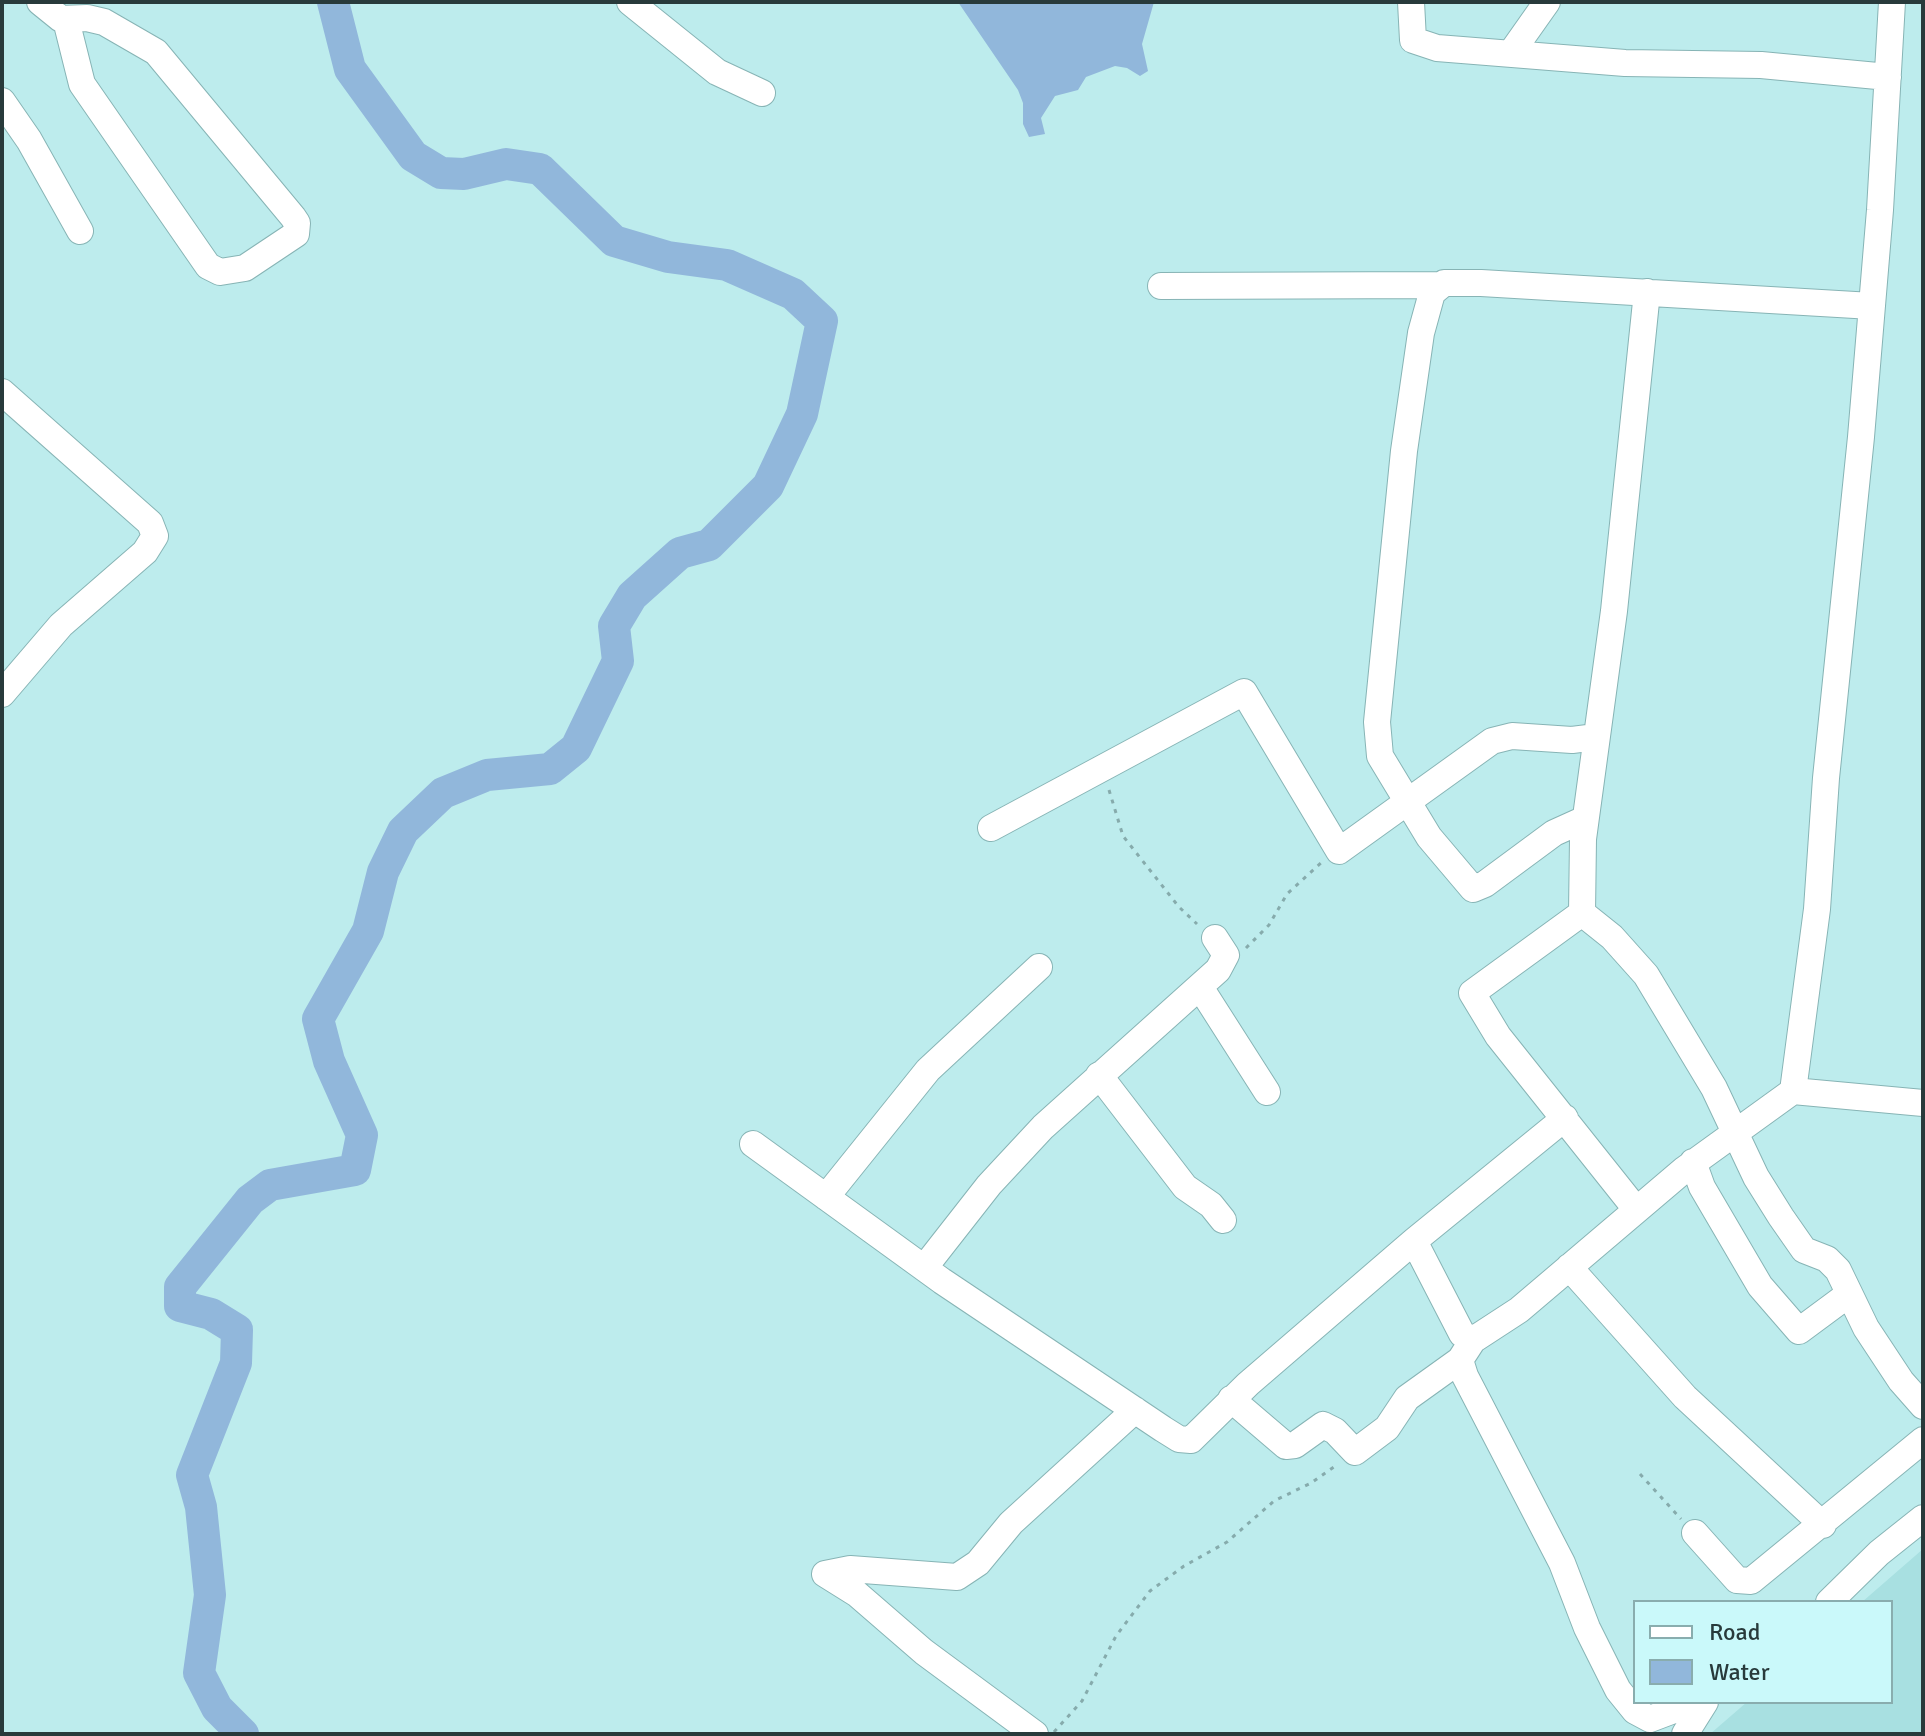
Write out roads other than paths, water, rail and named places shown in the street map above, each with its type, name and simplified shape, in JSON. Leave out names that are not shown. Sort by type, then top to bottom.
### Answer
[{"type":"street","points":[[40,2],[54,16],[66,20],[87,18],[104,22],[156,52],[293,217],[297,223],[296,234],[245,268],[220,272],[208,266],[82,84],[66,20]]},
{"type":"street","points":[[630,2],[717,72],[762,93]]},
{"type":"street","points":[[1411,2],[1413,40],[1448,49],[1625,63],[1761,65],[1888,77]]},
{"type":"street","points":[[1511,53],[1547,2]]},
{"type":"street","points":[[1793,1091],[1817,909],[1872,306],[1892,2]]},
{"type":"street","points":[[2,101],[29,140],[80,231]]},
{"type":"street","points":[[1161,286],[1481,283],[1872,306]]},
{"type":"street","points":[[1439,285],[1432,293],[1421,333],[1404,451],[1377,722],[1380,756],[1438,850],[1475,889],[1554,833],[1585,819]]},
{"type":"street","points":[[1582,913],[1585,819],[1614,611],[1647,292]]},
{"type":"street","points":[[2,392],[150,523],[155,536],[145,552],[61,625],[2,694]]},
{"type":"street","points":[[991,828],[1244,692],[1339,851],[1482,747],[1500,738],[1585,740],[1596,737]]},
{"type":"street","points":[[1582,913],[1472,993],[1498,1036],[1635,1208]]},
{"type":"street","points":[[1582,913],[1612,937],[1646,975],[1714,1088],[1756,1177],[1799,1245],[1833,1263],[1892,1368],[1923,1406]]},
{"type":"street","points":[[924,1268],[1020,1150],[1099,1075],[1200,987],[1220,949]]},
{"type":"street","points":[[826,1197],[928,1070],[980,1017],[1039,967]]},
{"type":"street","points":[[1200,987],[1267,1092]]},
{"type":"street","points":[[1099,1075],[1185,1187],[1211,1205],[1223,1220]]},
{"type":"street","points":[[1231,1399],[1280,1444],[1290,1447],[1323,1425],[1335,1431],[1355,1452],[1387,1428],[1407,1398],[1519,1310],[1635,1208],[1734,1131],[1793,1091],[1923,1103]]},
{"type":"street","points":[[753,1144],[924,1268],[1179,1439],[1191,1440],[1231,1399],[1414,1241],[1565,1118]]},
{"type":"street","points":[[1693,1162],[1702,1187],[1760,1286],[1799,1331],[1849,1294]]},
{"type":"street","points":[[1414,1241],[1462,1334],[1466,1350],[1465,1376],[1562,1563],[1597,1651],[1626,1701],[1650,1719],[1690,1704]]},
{"type":"street","points":[[1569,1267],[1685,1397],[1823,1525]]},
{"type":"street","points":[[1035,1734],[924,1652],[857,1594],[825,1574],[850,1569],[957,1577],[978,1563],[1011,1523],[1135,1410]]},
{"type":"street","points":[[1695,1533],[1732,1575],[1746,1583],[1823,1525],[1923,1440]]},
{"type":"street","points":[[1831,1600],[1879,1553],[1923,1518]]},
{"type":"street","points":[[1685,1734],[1704,1704]]},
{"type":"water","points":[[958,2],[1154,2],[1142,44],[1148,71],[1140,76],[1127,68],[1115,66],[1086,77],[1078,90],[1055,96],[1041,118],[1045,134],[1029,137],[1023,124],[1023,103],[1018,90]]},
{"type":"waterway","points":[[243,1734],[217,1708],[199,1673],[210,1595],[201,1507],[192,1475],[236,1363],[237,1330],[211,1314],[180,1306],[180,1287],[250,1200],[270,1185],[355,1170],[362,1135],[329,1061],[318,1019],[368,931],[383,872],[403,831],[443,793],[487,775],[550,769],[576,748],[618,661],[614,626],[632,596],[680,553],[709,545],[768,486],[802,414],[822,321],[793,294],[727,265],[668,257],[614,241],[540,169],[506,164],[464,174],[441,173],[413,156],[350,69],[333,2]]}]
